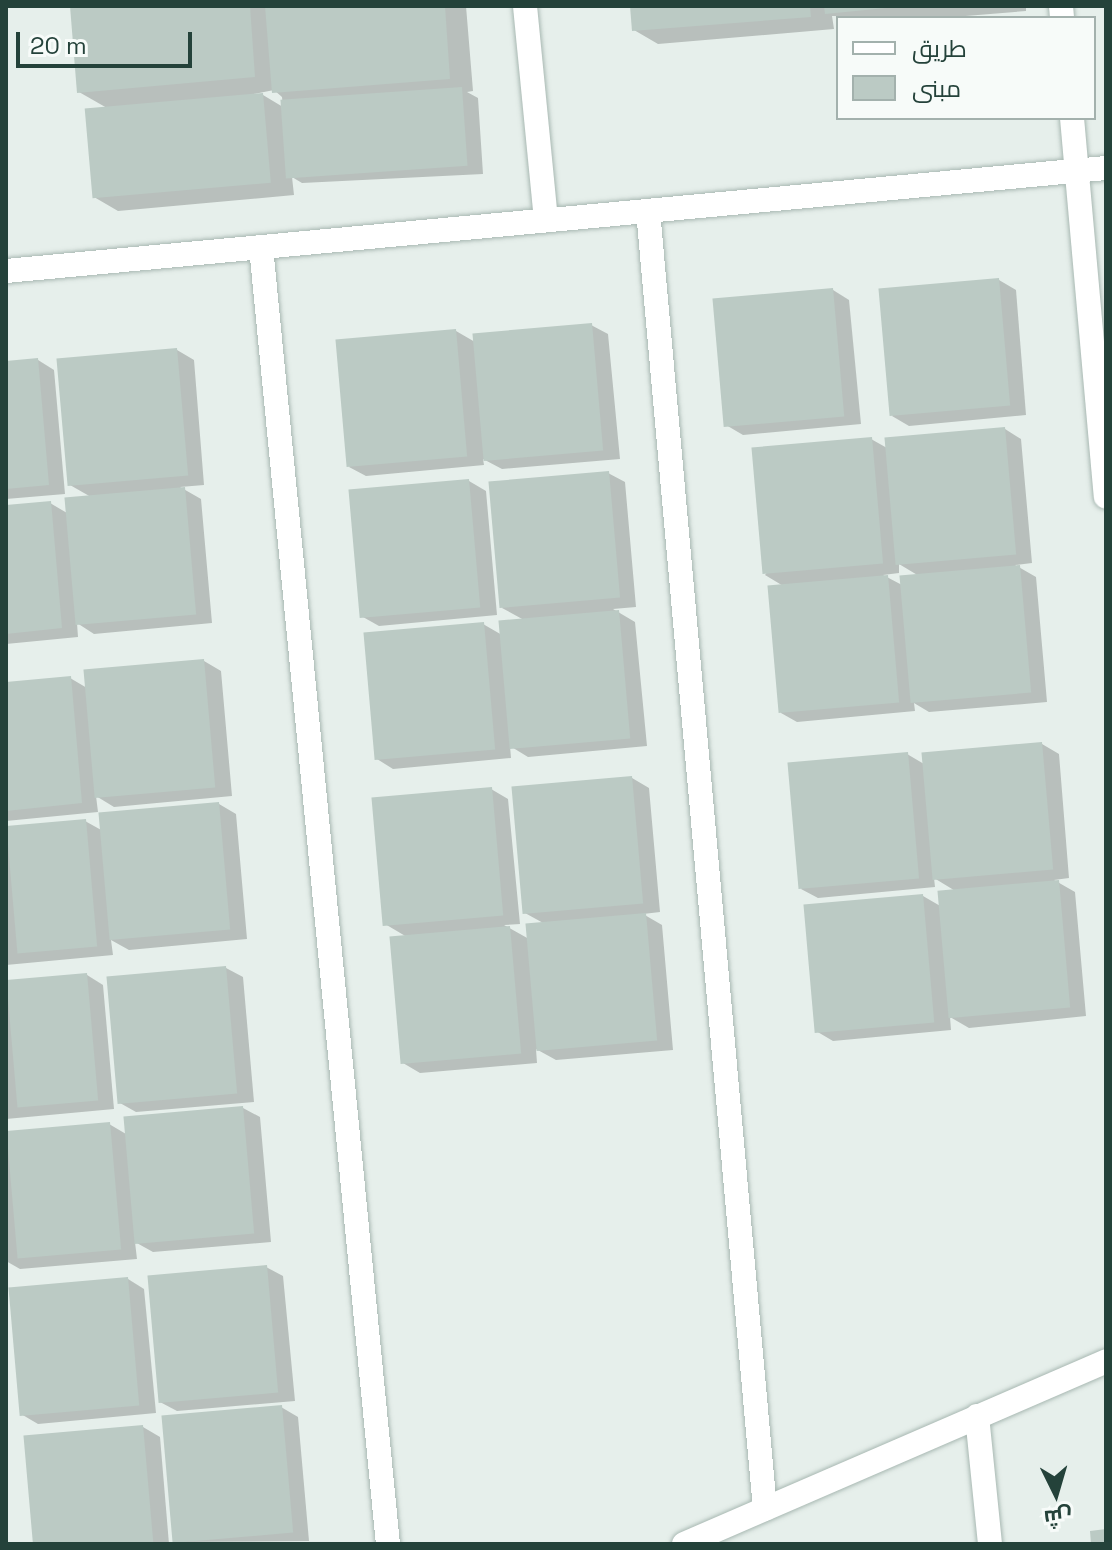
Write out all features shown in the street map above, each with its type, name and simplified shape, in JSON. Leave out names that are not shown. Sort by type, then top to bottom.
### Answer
[{"type":"street","points":[[525,6],[546,220]]},
{"type":"street","points":[[1072,120],[1106,496]]},
{"type":"street","points":[[6,271],[1106,168]]},
{"type":"street","points":[[648,211],[765,1509]]},
{"type":"street","points":[[261,247],[388,1544]]},
{"type":"street","points":[[684,1544],[1106,1361]]},
{"type":"street","points":[[977,1416],[990,1544]]},
{"type":"building","points":[[70,6],[250,6],[255,77],[77,93]]},
{"type":"building","points":[[265,6],[445,6],[450,79],[272,93]]},
{"type":"building","points":[[630,6],[810,6],[811,17],[632,31]]},
{"type":"building","points":[[824,6],[886,6],[886,8],[825,14]]},
{"type":"building","points":[[462,87],[468,166],[286,179],[280,100]]},
{"type":"building","points":[[263,93],[271,183],[93,198],[85,109]]},
{"type":"building","points":[[999,278],[1010,406],[890,416],[878,289]]},
{"type":"building","points":[[833,288],[844,417],[724,427],[712,299]]},
{"type":"building","points":[[592,323],[603,451],[484,461],[472,333]]},
{"type":"building","points":[[456,329],[467,457],[347,467],[335,340]]},
{"type":"building","points":[[177,348],[188,476],[68,486],[56,359]]},
{"type":"building","points":[[38,358],[49,485],[6,489],[6,361]]},
{"type":"building","points":[[1005,427],[1016,555],[896,565],[884,438]]},
{"type":"building","points":[[872,437],[883,564],[763,574],[751,448]]},
{"type":"building","points":[[609,471],[620,598],[500,608],[488,482]]},
{"type":"building","points":[[469,479],[480,608],[360,618],[348,490]]},
{"type":"building","points":[[185,487],[196,615],[76,625],[64,498]]},
{"type":"building","points":[[51,501],[62,628],[6,634],[6,505]]},
{"type":"building","points":[[1020,565],[1031,693],[911,703],[899,576]]},
{"type":"building","points":[[888,575],[899,703],[779,713],[767,586]]},
{"type":"building","points":[[619,610],[630,739],[510,749],[498,621]]},
{"type":"building","points":[[484,622],[495,750],[375,760],[363,633]]},
{"type":"building","points":[[204,659],[215,788],[95,798],[83,670]]},
{"type":"building","points":[[71,676],[82,803],[6,811],[6,682]]},
{"type":"building","points":[[1042,742],[1053,870],[933,880],[921,753]]},
{"type":"building","points":[[908,752],[919,879],[799,889],[787,763]]},
{"type":"building","points":[[632,776],[643,904],[523,914],[511,787]]},
{"type":"building","points":[[492,787],[503,916],[383,926],[371,798]]},
{"type":"building","points":[[219,802],[230,930],[110,940],[98,813]]},
{"type":"building","points":[[86,819],[97,947],[17,953],[6,826]]},
{"type":"building","points":[[1059,880],[1070,1008],[949,1018],[937,891]]},
{"type":"building","points":[[923,894],[934,1023],[815,1033],[803,904]]},
{"type":"building","points":[[646,913],[657,1041],[537,1051],[525,924]]},
{"type":"building","points":[[510,926],[521,1054],[401,1064],[389,937]]},
{"type":"building","points":[[226,966],[237,1094],[118,1104],[106,976]]},
{"type":"building","points":[[87,973],[98,1101],[17,1108],[6,980]]},
{"type":"building","points":[[243,1106],[254,1234],[135,1244],[123,1116]]},
{"type":"building","points":[[110,1122],[121,1250],[18,1259],[6,1131]]},
{"type":"building","points":[[267,1265],[278,1393],[159,1403],[147,1275]]},
{"type":"building","points":[[128,1277],[139,1406],[20,1416],[8,1287]]},
{"type":"building","points":[[282,1405],[293,1533],[173,1543],[161,1416]]},
{"type":"building","points":[[143,1425],[153,1544],[33,1544],[23,1435]]},
{"type":"building","points":[[1106,1529],[1106,1544],[1091,1544],[1090,1531]]}]
